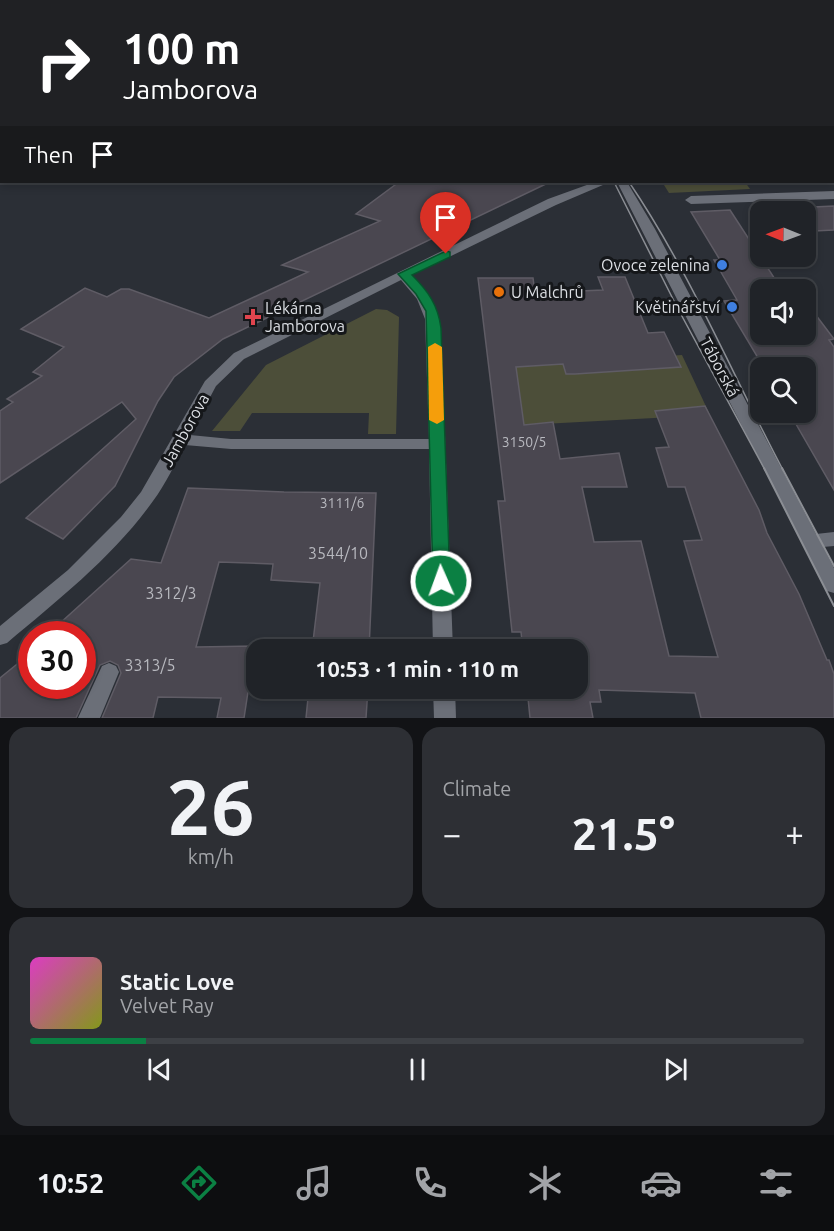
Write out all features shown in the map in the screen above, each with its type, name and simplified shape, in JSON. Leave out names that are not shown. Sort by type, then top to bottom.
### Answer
[{"type":"street","name":"Jamborova","points":[[0,637],[75,575],[127,522],[148,496],[210,384],[239,356],[552,202],[601,183]]},
{"type":"street","name":"Táborská","points":[[623,183],[649,229],[834,586]]},
{"type":"street","points":[[691,200],[834,195]]},
{"type":"street","points":[[404,274],[421,292],[432,311],[443,639]]},
{"type":"street","points":[[181,439],[231,444],[437,444]]},
{"type":"street","points":[[810,541],[834,539]]},
{"type":"street","points":[[89,718],[109,672]]},
{"type":"street","points":[[444,699],[445,718]]},
{"type":"green space","points":[[670,183],[746,183],[750,189],[669,193],[664,185]]},
{"type":"green space","points":[[376,309],[387,310],[399,317],[396,434],[368,434],[369,413],[252,413],[240,431],[212,431],[266,365]]},
{"type":"green space","points":[[682,355],[710,415],[524,425],[490,368]]},
{"type":"building","points":[[398,183],[548,183],[223,339],[174,377],[158,401],[115,486],[63,539],[26,518],[136,419],[122,402],[0,483],[0,411],[13,402],[7,399],[42,376],[33,372],[64,347],[21,329],[85,288],[107,297],[121,289],[129,289],[209,318],[308,272],[282,265],[380,221],[356,214]]},
{"type":"building","points":[[834,206],[834,230],[816,231],[816,207]]},
{"type":"building","points":[[730,210],[750,241],[750,267],[767,267],[775,279],[750,279],[750,345],[724,301],[737,300],[714,260],[720,260],[691,212]]},
{"type":"building","points":[[598,277],[625,277],[648,333],[664,332],[681,367],[566,374],[563,364],[516,367],[524,425],[553,422],[560,459],[619,453],[627,487],[582,487],[594,542],[641,541],[669,656],[718,657],[684,541],[702,540],[685,487],[668,487],[656,448],[669,447],[655,411],[705,406],[759,510],[767,533],[799,594],[827,660],[829,660],[834,674],[834,718],[701,718],[695,693],[599,690],[601,702],[590,702],[593,718],[530,718],[528,699],[588,699],[588,639],[522,639],[521,632],[512,632],[498,501],[505,501],[478,278],[533,278],[535,293],[603,290]]},
{"type":"building","points":[[816,315],[834,339],[829,340],[834,347],[834,490],[795,423],[816,423],[816,357],[757,357],[750,345],[816,345]]},
{"type":"building","points":[[188,488],[376,493],[369,639],[313,639],[320,583],[271,580],[273,564],[219,562],[196,647],[246,646],[247,699],[244,718],[217,718],[221,698],[158,697],[153,718],[102,718],[121,673],[118,665],[110,661],[100,665],[96,674],[96,621],[62,621],[131,559],[161,563]]},
{"type":"building","points":[[18,663],[18,699],[85,699],[76,718],[0,718],[0,678]]},
{"type":"building","points":[[308,699],[367,699],[366,718],[306,718]]},
{"type":"tram line","points":[[615,183],[677,307],[765,470]]},
{"type":"tram line","points":[[630,183],[672,251],[783,470]]},
{"type":"tram line","points":[[764,468],[834,606]]},
{"type":"tram line","points":[[782,468],[834,566]]},
{"type":"slow traffic","points":[[435,347],[437,420]]},
{"type":"place","name":"Ovoce zelenina","points":[[722,265]]},
{"type":"place","name":"U Malchrů","points":[[499,292]]},
{"type":"place","name":"Květinářství","points":[[732,307]]},
{"type":"place","name":"Lékárna Jamborova","points":[[253,317]]},
{"type":"route","points":[[441,581],[435,328],[432,311],[421,292],[404,274],[446,254]]}]
